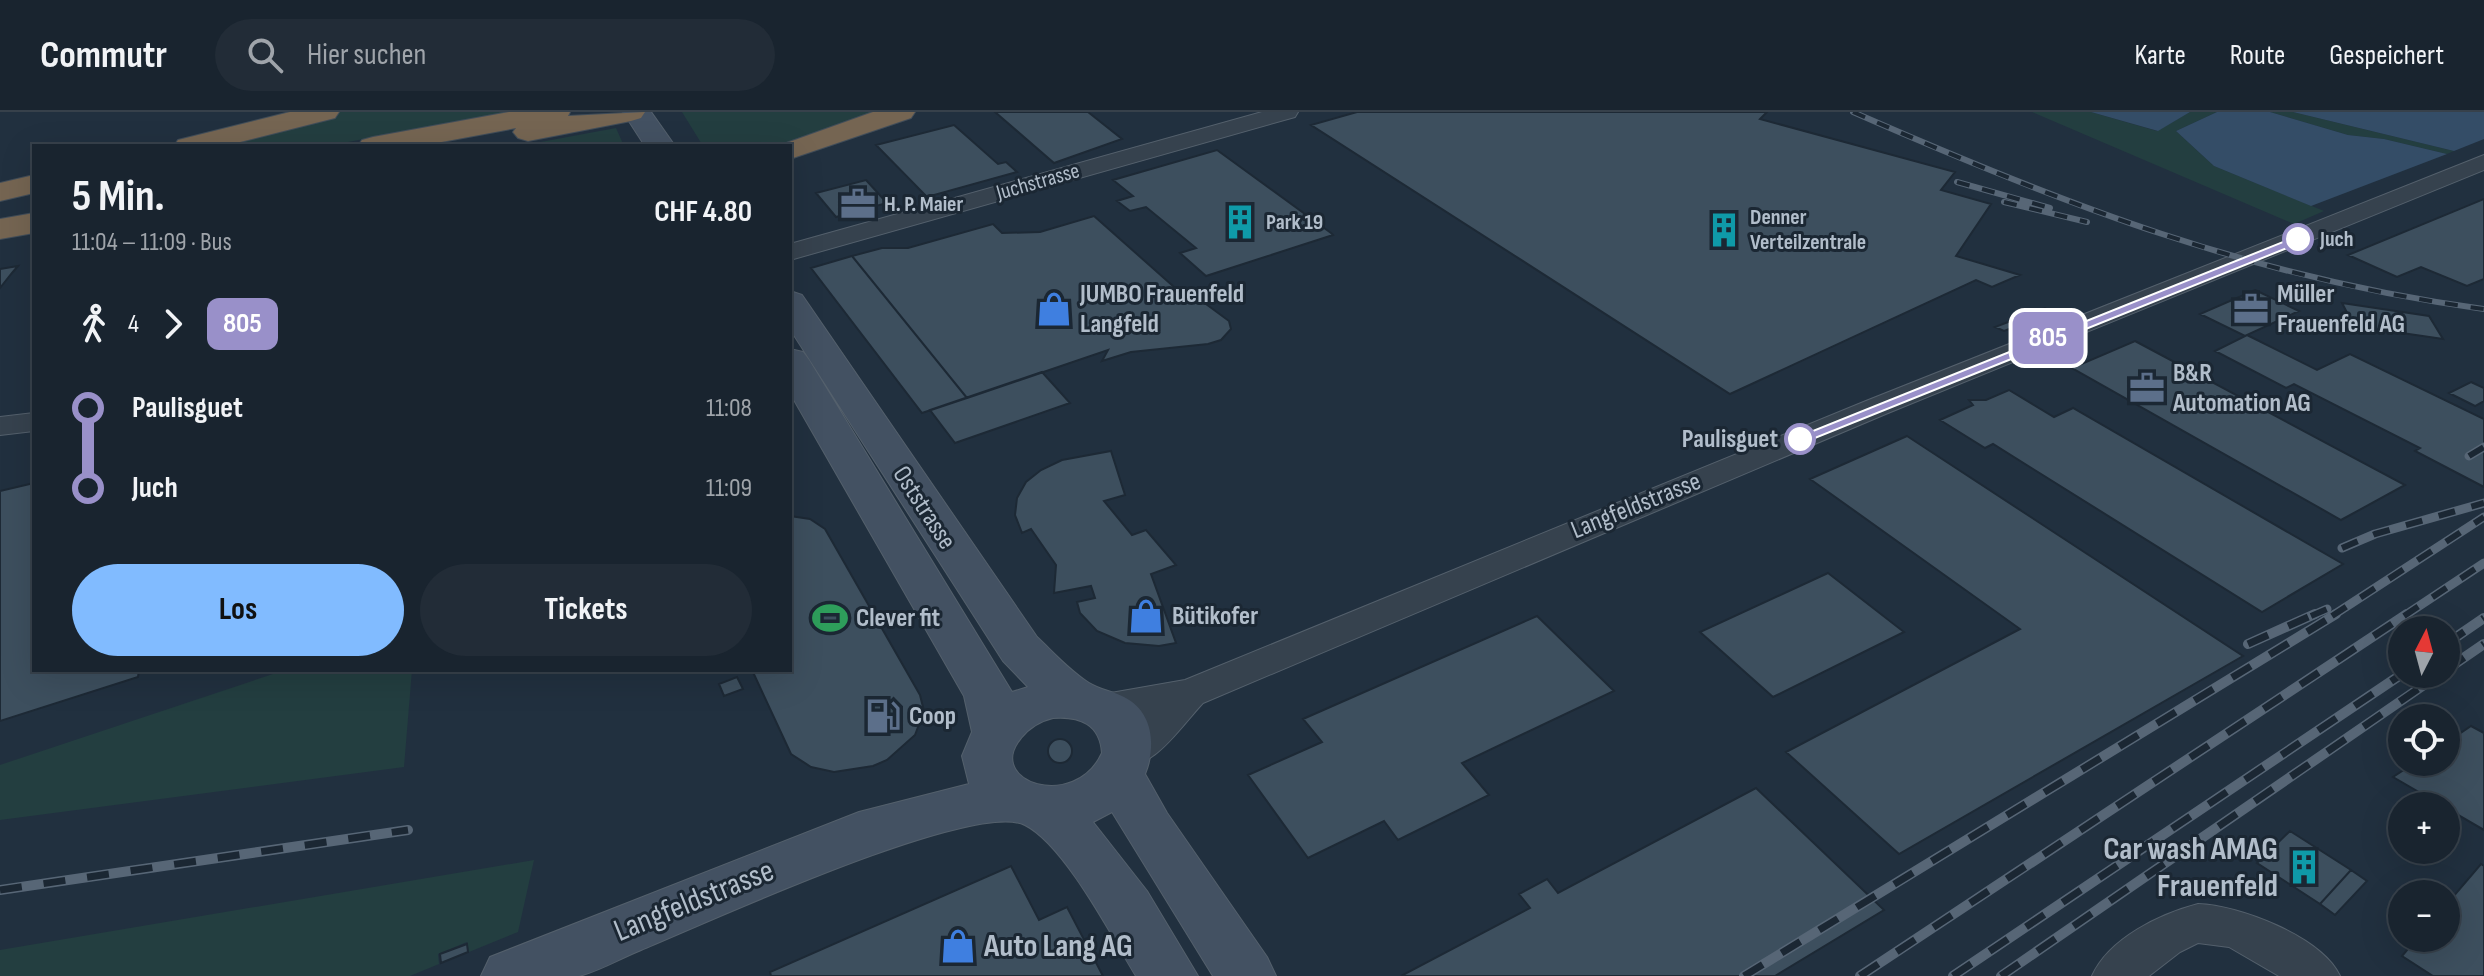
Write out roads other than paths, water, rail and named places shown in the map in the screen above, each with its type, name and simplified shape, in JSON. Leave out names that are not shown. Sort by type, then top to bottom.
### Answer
[{"type":"highway","points":[[197,144],[325,112]]},
{"type":"highway","points":[[384,144],[556,112]]},
{"type":"highway","points":[[792,149],[901,112]]},
{"type":"highway","points":[[476,144],[659,127]]},
{"type":"highway","points":[[792,156],[822,140]]},
{"type":"highway","points":[[0,192],[32,184]]},
{"type":"highway","points":[[0,213],[32,207]]},
{"type":"highway","points":[[0,229],[32,223]]},
{"type":"highway","points":[[0,242],[32,237]]},
{"type":"main road","name":"Oststrasse","points":[[792,305],[1012,639],[1055,685],[1089,703]]},
{"type":"main road","name":"Oststrasse","points":[[792,363],[989,695],[992,741]]},
{"type":"main road","points":[[1168,976],[1093,855],[1074,833],[992,780],[992,741],[1031,705],[1089,703],[1124,727],[1124,765],[1148,829],[1246,976]]},
{"type":"main road","name":"Langfeldstrasse","points":[[878,828],[971,769],[992,741]]},
{"type":"main road","points":[[1030,805],[1088,802],[1124,765]]},
{"type":"main road","name":"Langfeldstrasse","points":[[511,976],[878,828],[989,801],[1030,805]]},
{"type":"street","name":"Juchstrasse","points":[[792,251],[1287,112]]},
{"type":"street","name":"Langfeldstrasse","points":[[1089,703],[1190,693],[1877,407],[2484,162]]},
{"type":"street","points":[[0,426],[32,422]]},
{"type":"street","name":"Langfeldstrasse","points":[[1124,765],[1190,693]]},
{"type":"street","points":[[2115,976],[2180,928],[2198,924],[2224,925],[2317,976]]},
{"type":"water","points":[[2091,112],[2190,112],[2158,131]]},
{"type":"water","points":[[2217,112],[2270,112],[2348,135],[2384,139],[2447,154],[2311,206],[2214,166],[2176,131]]},
{"type":"water","points":[[2293,112],[2484,112],[2484,139],[2454,151]]},
{"type":"railway","points":[[1853,112],[2009,178],[2161,234],[2318,278],[2484,309]]},
{"type":"railway","points":[[1957,182],[2050,208]]},
{"type":"railway","points":[[2004,202],[2087,222]]},
{"type":"railway","points":[[2469,456],[2484,447]]},
{"type":"railway","points":[[2342,548],[2375,534],[2484,503]]},
{"type":"railway","points":[[2332,616],[2484,517]]},
{"type":"railway","points":[[2404,616],[2484,563]]},
{"type":"railway","points":[[2311,616],[2327,609]]},
{"type":"railway","points":[[2248,644],[2315,614]]},
{"type":"railway","points":[[1744,976],[2336,614]]},
{"type":"railway","points":[[1860,976],[2407,614]]},
{"type":"railway","points":[[2460,634],[2484,618]]},
{"type":"railway","points":[[2460,660],[2484,644]]},
{"type":"railway","points":[[1953,976],[2388,683]]},
{"type":"railway","points":[[2001,976],[2420,688]]},
{"type":"railway","points":[[0,890],[408,830]]},
{"type":"place","name":"H. P. Maier","points":[[858,204]]},
{"type":"place","name":"Park 19","points":[[1240,222]]},
{"type":"place","name":"Denner Verteilzentrale","points":[[1724,230]]},
{"type":"place","name":"Juch","points":[[2298,239]]},
{"type":"place","name":"JUMBO Frauenfeld Langfeld","points":[[1054,309]]},
{"type":"place","name":"Müller Frauenfeld AG","points":[[2251,309]]},
{"type":"place","name":"B&R Automation AG","points":[[2147,388]]},
{"type":"place","name":"Paulisguet","points":[[1800,439]]},
{"type":"place","name":"Bütikofer","points":[[1146,616]]},
{"type":"place","name":"Clever fit","points":[[830,618]]},
{"type":"place","name":"Coop","points":[[883,716]]},
{"type":"place","name":"Car wash AMAG Frauenfeld","points":[[2304,867]]},
{"type":"place","name":"Auto Lang AG","points":[[958,946]]}]
